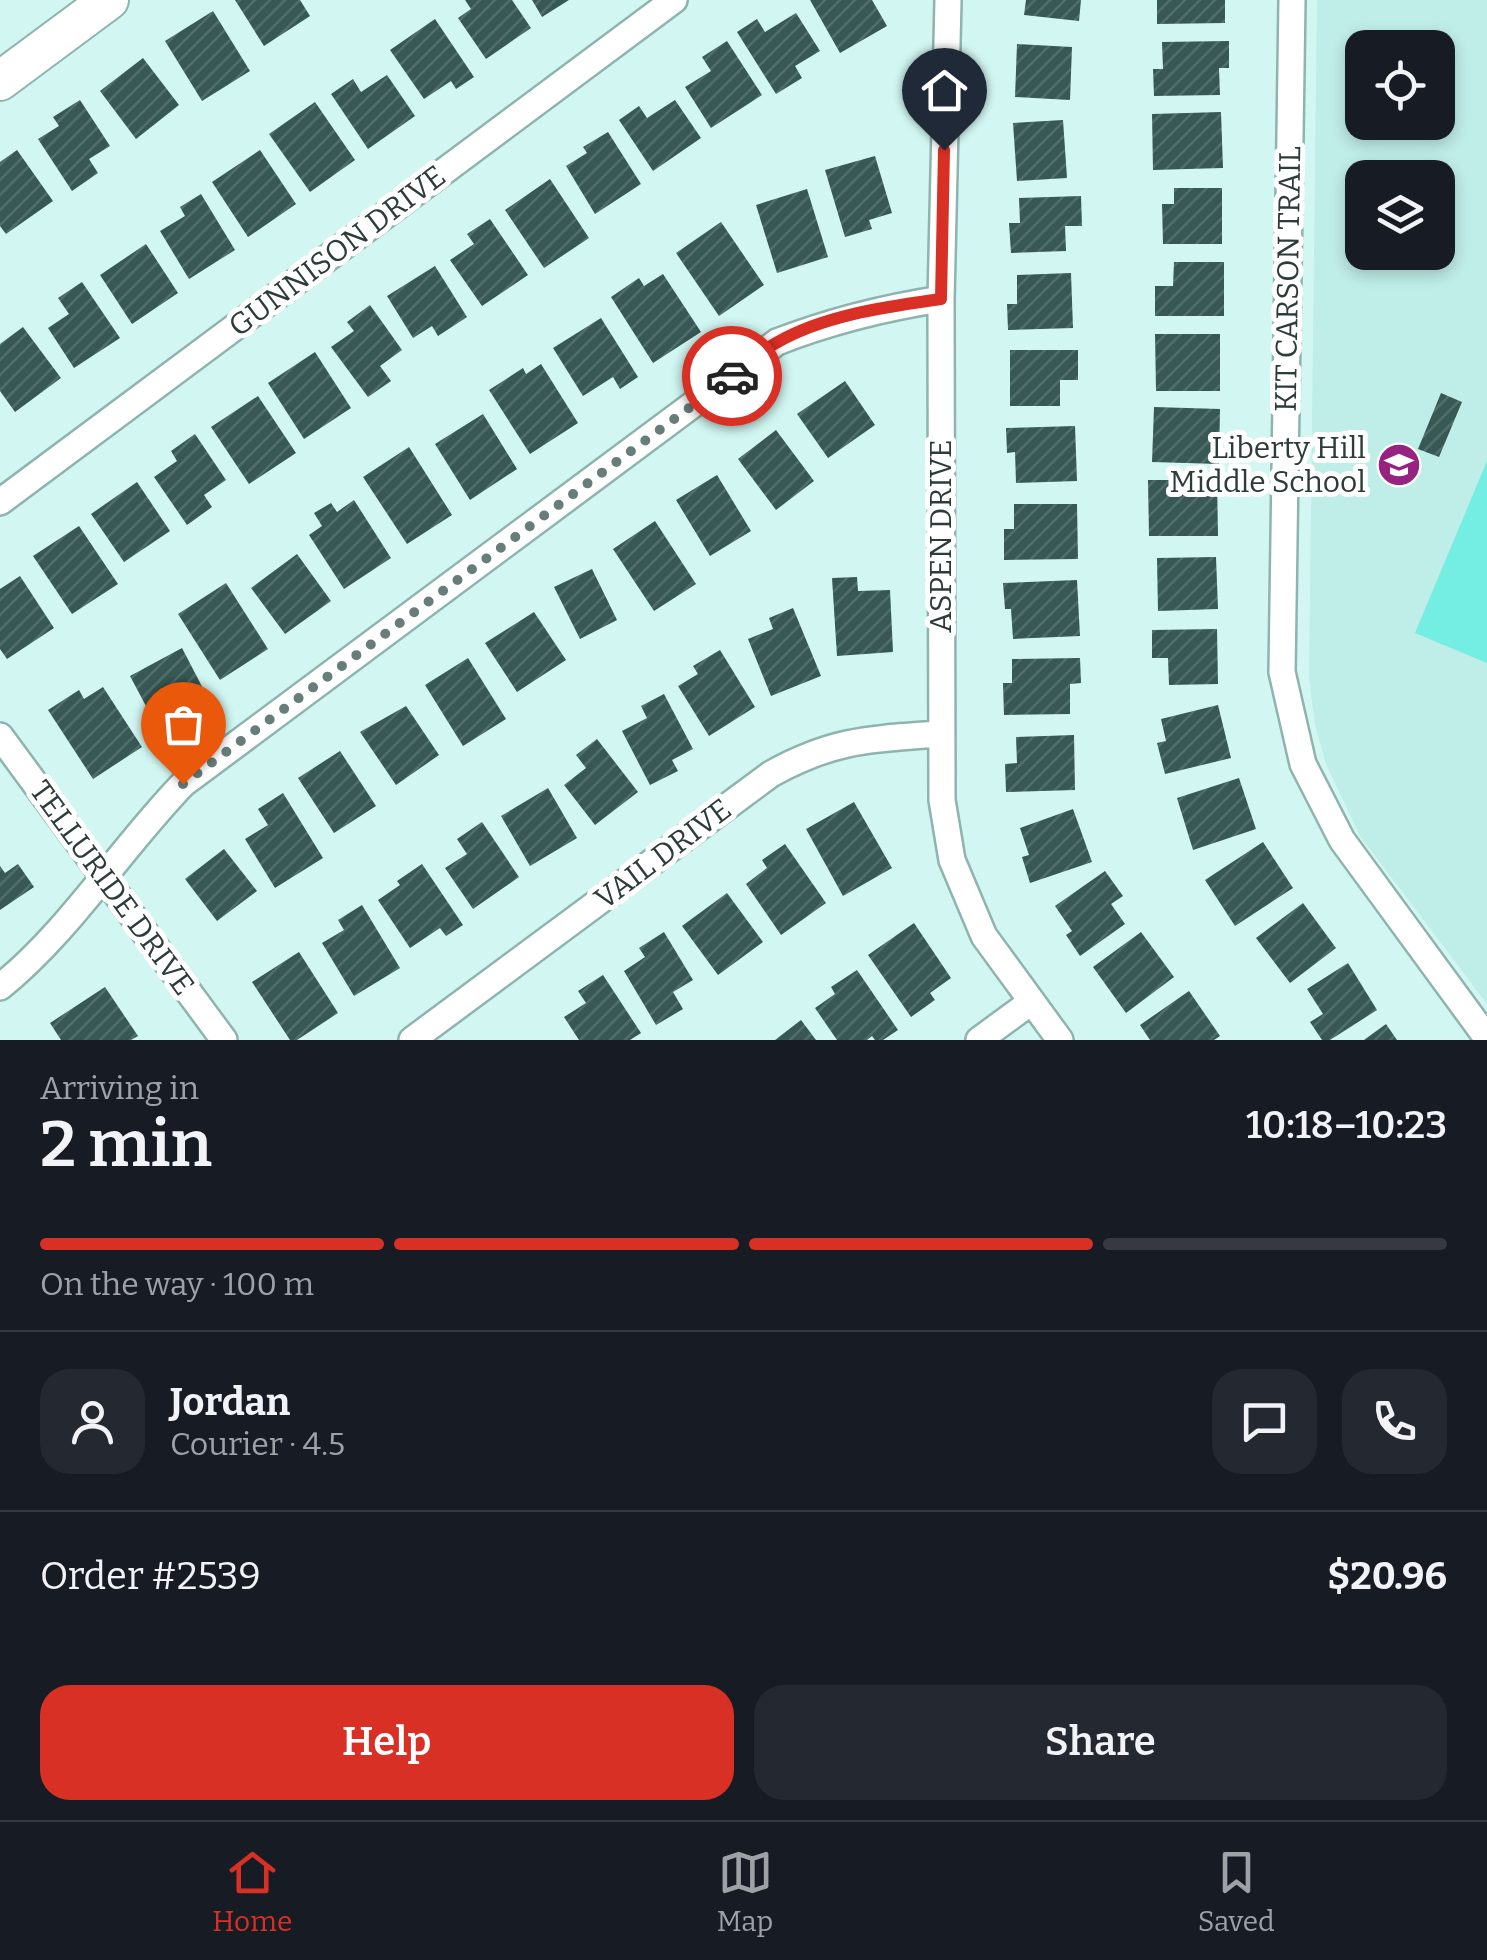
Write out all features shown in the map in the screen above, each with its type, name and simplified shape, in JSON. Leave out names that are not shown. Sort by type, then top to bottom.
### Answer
[{"type":"street","points":[[0,81],[109,0]]},
{"type":"street","name":"GUNNISON DRIVE","points":[[0,502],[674,0]]},
{"type":"street","name":"ASPEN DRIVE","points":[[948,0],[941,299],[942,800],[952,860],[984,936],[1060,1040]]},
{"type":"street","name":"KIT CARSON TRAIL","points":[[1292,0],[1282,672],[1304,764],[1342,840],[1487,1038]]},
{"type":"street","points":[[0,988],[56,934],[102,875],[183,784],[777,342],[878,308],[941,299]]},
{"type":"street","name":"VAIL DRIVE","points":[[412,1040],[772,774],[810,752],[858,740],[940,734]]},
{"type":"street","name":"TELLURIDE DRIVE","points":[[0,736],[224,1040]]},
{"type":"street","points":[[980,1040],[1031,1002]]},
{"type":"shaded area","name":"Liberty Hill Middle School","points":[[1317,0],[1487,0],[1487,1004],[1360,836],[1326,764],[1315,725],[1309,678]]},
{"type":"shaded area","points":[[1487,461],[1487,663],[1415,633]]},
{"type":"building","points":[[235,0],[300,0],[310,16],[264,46]]},
{"type":"building","points":[[465,0],[512,0],[531,28],[486,59],[458,18],[471,9]]},
{"type":"building","points":[[532,0],[569,0],[542,17]]},
{"type":"building","points":[[810,0],[872,0],[887,26],[840,53]]},
{"type":"building","points":[[1026,0],[1081,0],[1079,21],[1024,15]]},
{"type":"building","points":[[1157,0],[1225,0],[1225,23],[1157,24]]},
{"type":"building","points":[[213,11],[250,71],[202,101],[165,41]]},
{"type":"building","points":[[796,13],[820,51],[795,66],[802,78],[776,94],[737,32],[757,19],[765,32]]},
{"type":"building","points":[[435,19],[474,77],[456,89],[451,81],[424,99],[390,50]]},
{"type":"building","points":[[727,41],[762,95],[711,128],[685,87],[711,71],[702,57]]},
{"type":"building","points":[[1229,41],[1229,68],[1219,68],[1220,95],[1154,96],[1153,69],[1163,69],[1162,42]]},
{"type":"building","points":[[1017,44],[1072,47],[1070,100],[1015,97]]},
{"type":"building","points":[[143,58],[179,105],[136,139],[100,91]]},
{"type":"building","points":[[387,75],[415,116],[368,149],[331,94],[353,79],[361,92]]},
{"type":"building","points":[[80,100],[110,146],[89,159],[98,173],[72,191],[38,139],[59,126],[53,117]]},
{"type":"building","points":[[675,100],[701,138],[653,171],[619,120],[639,106],[647,118]]},
{"type":"building","points":[[315,102],[355,160],[310,192],[269,134]]},
{"type":"building","points":[[1221,112],[1223,168],[1153,170],[1152,114]]},
{"type":"building","points":[[1063,120],[1067,178],[1017,181],[1013,123]]},
{"type":"building","points":[[608,132],[641,184],[595,214],[566,166],[587,153],[583,147]]},
{"type":"building","points":[[17,150],[53,201],[6,234],[0,226],[0,162]]},
{"type":"building","points":[[260,150],[296,204],[248,237],[212,182]]},
{"type":"building","points":[[875,156],[892,213],[869,220],[872,229],[845,237],[825,170]]},
{"type":"building","points":[[550,179],[589,238],[544,268],[505,210]]},
{"type":"building","points":[[1174,188],[1222,188],[1222,244],[1163,244],[1162,204],[1174,204]]},
{"type":"building","points":[[807,189],[828,257],[777,273],[756,205]]},
{"type":"building","points":[[201,194],[235,250],[189,279],[160,231],[185,216],[180,207]]},
{"type":"building","points":[[1081,196],[1082,226],[1065,226],[1066,251],[1011,253],[1009,223],[1020,223],[1019,198]]},
{"type":"building","points":[[490,219],[528,275],[482,306],[450,260],[474,244],[467,234]]},
{"type":"building","points":[[721,222],[764,285],[719,316],[676,253]]},
{"type":"building","points":[[146,244],[178,293],[132,324],[100,275]]},
{"type":"building","points":[[1174,262],[1224,262],[1224,316],[1155,316],[1155,286],[1173,286]]},
{"type":"building","points":[[435,266],[467,317],[438,336],[432,326],[413,338],[387,296]]},
{"type":"building","points":[[1071,273],[1073,328],[1008,330],[1007,304],[1017,304],[1017,275]]},
{"type":"building","points":[[663,274],[701,332],[653,363],[611,297],[639,278],[644,286]]},
{"type":"building","points":[[82,282],[120,338],[74,368],[48,328],[69,314],[58,298]]},
{"type":"building","points":[[370,305],[402,350],[380,366],[391,381],[368,397],[331,347],[354,331],[347,322]]},
{"type":"building","points":[[601,318],[638,377],[620,389],[613,377],[583,396],[553,348]]},
{"type":"building","points":[[23,327],[61,378],[15,412],[0,391],[0,344]]},
{"type":"building","points":[[1155,334],[1220,334],[1220,391],[1156,391]]},
{"type":"building","points":[[1010,350],[1078,350],[1078,380],[1060,380],[1060,406],[1010,406]]},
{"type":"building","points":[[315,352],[351,408],[304,439],[268,383]]},
{"type":"building","points":[[541,364],[578,423],[530,454],[489,390],[523,368],[526,374]]},
{"type":"building","points":[[845,381],[875,425],[828,458],[797,414]]},
{"type":"building","points":[[1441,393],[1462,402],[1439,457],[1418,449]]},
{"type":"building","points":[[258,396],[296,453],[249,484],[211,427]]},
{"type":"building","points":[[1154,407],[1220,409],[1219,464],[1152,462]]},
{"type":"building","points":[[483,414],[517,469],[470,500],[435,444]]},
{"type":"building","points":[[1075,426],[1077,481],[1016,483],[1015,452],[1007,453],[1006,428]]},
{"type":"building","points":[[776,430],[814,481],[776,510],[738,459]]},
{"type":"building","points":[[195,434],[226,480],[204,495],[212,507],[187,525],[154,477],[177,461],[171,451]]},
{"type":"building","points":[[409,447],[452,515],[407,544],[363,477]]},
{"type":"building","points":[[717,475],[751,531],[710,556],[676,500]]},
{"type":"building","points":[[1148,480],[1217,480],[1218,536],[1149,536]]},
{"type":"building","points":[[137,482],[170,531],[124,562],[91,514]]},
{"type":"building","points":[[354,500],[391,558],[344,589],[309,535],[322,526],[314,513],[331,503],[337,512]]},
{"type":"building","points":[[1014,504],[1077,504],[1078,559],[1004,560],[1004,529],[1014,529]]},
{"type":"building","points":[[655,521],[696,584],[654,611],[613,549]]},
{"type":"building","points":[[79,526],[118,584],[72,614],[33,556]]},
{"type":"building","points":[[297,554],[331,601],[285,634],[251,588]]},
{"type":"building","points":[[1216,557],[1218,609],[1158,611],[1157,558]]},
{"type":"building","points":[[592,569],[617,620],[580,639],[554,587]]},
{"type":"building","points":[[20,576],[54,628],[7,659],[0,649],[0,589]]},
{"type":"building","points":[[857,577],[858,591],[890,590],[893,652],[837,656],[832,578]]},
{"type":"building","points":[[1077,580],[1080,636],[1013,639],[1011,609],[1005,609],[1003,583]]},
{"type":"building","points":[[226,583],[268,649],[220,680],[178,614]]},
{"type":"building","points":[[793,608],[821,676],[771,696],[748,639],[773,629],[769,618]]},
{"type":"building","points":[[534,612],[566,660],[517,692],[485,643]]},
{"type":"building","points":[[1217,629],[1218,684],[1169,685],[1168,658],[1152,658],[1152,630]]},
{"type":"building","points":[[182,648],[207,696],[155,723],[130,676]]},
{"type":"building","points":[[720,650],[755,707],[709,736],[678,686],[698,674],[693,666]]},
{"type":"building","points":[[468,658],[506,719],[463,746],[425,685]]},
{"type":"building","points":[[1080,658],[1081,683],[1070,684],[1070,714],[1004,715],[1003,683],[1012,683],[1012,659]]},
{"type":"building","points":[[103,687],[142,747],[93,779],[48,710],[79,690],[84,699]]},
{"type":"building","points":[[664,694],[693,749],[672,760],[678,771],[650,785],[622,731],[647,718],[641,706]]},
{"type":"building","points":[[1218,705],[1231,758],[1165,774],[1157,743],[1166,741],[1161,719]]},
{"type":"building","points":[[406,706],[439,755],[396,785],[360,732]]},
{"type":"building","points":[[1074,735],[1075,790],[1006,792],[1005,764],[1017,763],[1016,737]]},
{"type":"building","points":[[597,739],[638,792],[595,825],[564,785],[586,768],[576,755]]},
{"type":"building","points":[[340,751],[376,806],[334,833],[298,778]]},
{"type":"building","points":[[1239,778],[1256,829],[1193,850],[1177,798]]},
{"type":"building","points":[[548,788],[577,838],[530,866],[501,816]]},
{"type":"building","points":[[283,793],[323,858],[275,888],[245,839],[268,825],[258,809]]},
{"type":"building","points":[[854,802],[892,868],[843,896],[806,829]]},
{"type":"building","points":[[1073,809],[1092,862],[1030,883],[1022,857],[1029,855],[1020,828]]},
{"type":"building","points":[[482,822],[519,877],[473,909],[445,868],[467,854],[457,839]]},
{"type":"building","points":[[1263,842],[1293,888],[1235,926],[1205,880]]},
{"type":"building","points":[[785,844],[826,903],[781,935],[746,884],[767,868],[762,860]]},
{"type":"building","points":[[224,849],[257,891],[217,921],[185,879]]},
{"type":"building","points":[[18,864],[34,887],[0,910],[0,866],[5,873]]},
{"type":"building","points":[[422,864],[463,925],[446,936],[440,928],[410,948],[378,900]]},
{"type":"building","points":[[1105,871],[1123,896],[1111,904],[1125,924],[1080,956],[1066,935],[1072,931],[1055,906]]},
{"type":"building","points":[[727,893],[763,942],[718,975],[682,926]]},
{"type":"building","points":[[1303,903],[1336,948],[1290,983],[1256,938]]},
{"type":"building","points":[[362,905],[400,968],[354,996],[322,943],[344,930],[338,920]]},
{"type":"building","points":[[914,923],[951,978],[930,993],[935,1000],[911,1017],[868,955]]},
{"type":"building","points":[[664,932],[693,980],[673,992],[683,1009],[656,1025],[624,971],[645,957],[639,948]]},
{"type":"building","points":[[1141,932],[1174,977],[1126,1013],[1093,967]]},
{"type":"building","points":[[299,952],[338,1013],[297,1040],[290,1040],[252,982]]},
{"type":"building","points":[[1348,963],[1377,1010],[1330,1040],[1322,1040],[1310,1022],[1323,1014],[1307,989]]},
{"type":"building","points":[[857,970],[898,1030],[883,1040],[872,1036],[867,1040],[837,1040],[815,1008],[835,994],[831,987]]},
{"type":"building","points":[[603,975],[641,1033],[630,1040],[579,1040],[564,1017],[586,1003],[578,991]]},
{"type":"building","points":[[105,987],[138,1036],[131,1040],[61,1040],[50,1023]]},
{"type":"building","points":[[1189,991],[1220,1036],[1214,1040],[1150,1040],[1140,1025]]},
{"type":"building","points":[[801,1020],[816,1040],[775,1040]]},
{"type":"building","points":[[1386,1024],[1397,1040],[1364,1040]]},
{"type":"way so far","points":[[183,784],[732,376]]},
{"type":"place","name":"Liberty Hill Middle School","points":[[1399,465]]},
{"type":"route","points":[[732,376],[777,342],[828,322],[878,308],[941,299],[944,150]]}]
